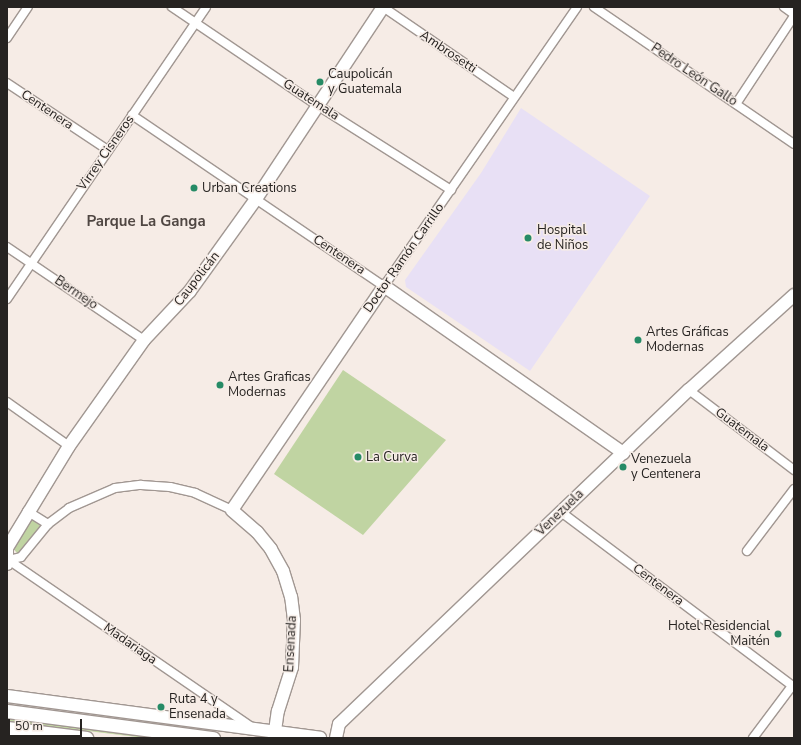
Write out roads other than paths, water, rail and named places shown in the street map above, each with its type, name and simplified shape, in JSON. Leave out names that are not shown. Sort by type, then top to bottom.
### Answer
[{"type":"main road","points":[[7,711],[213,738]]},
{"type":"main road","points":[[7,728],[86,738]]},
{"type":"street","points":[[7,38],[28,7]]},
{"type":"street","name":"Guatemala","points":[[172,7],[317,105],[451,190]]},
{"type":"street","name":"Virrey Cisneros","points":[[7,300],[206,7]]},
{"type":"street","name":"Ambrosetti","points":[[383,7],[514,97]]},
{"type":"street","name":"Caupolicán","points":[[7,556],[27,511],[69,446],[144,340],[190,291],[256,198],[383,7]]},
{"type":"street","name":"Doctor Ramón Carrillo","points":[[232,510],[384,286],[577,7]]},
{"type":"street","name":"Pedro León Gallo","points":[[594,7],[794,144]]},
{"type":"street","points":[[736,104],[794,15],[784,7]]},
{"type":"street","name":"Centenera","points":[[7,83],[108,150]]},
{"type":"street","name":"Centenera","points":[[132,116],[256,198],[623,453]]},
{"type":"street","name":"Bermejo","points":[[7,246],[144,340]]},
{"type":"street","name":"Venezuela","points":[[336,738],[339,724],[689,390],[794,295]]},
{"type":"street","name":"Guatemala","points":[[689,390],[794,470]]},
{"type":"street","points":[[7,402],[69,446]]},
{"type":"street","name":"Ensenada","points":[[7,556],[21,557],[48,524],[69,508],[85,498],[115,488],[141,485],[170,487],[196,493],[232,510],[257,532],[271,549],[283,571],[291,597],[294,620],[292,667],[274,735]]},
{"type":"street","points":[[747,551],[794,489]]},
{"type":"street","points":[[27,511],[48,524]]},
{"type":"street","name":"Centenera","points":[[561,512],[793,686]]},
{"type":"street","name":"Madariaga","points":[[7,556],[252,728]]},
{"type":"street","points":[[753,738],[793,686]]},
{"type":"street","points":[[7,696],[252,728],[274,735],[320,738]]},
{"type":"place","name":"Caupolicán y Guatemala","points":[[320,82]]},
{"type":"place","name":"Urban Creations","points":[[194,188]]},
{"type":"place","name":"Hospital de Niños","points":[[528,238]]},
{"type":"place","name":"Artes Gráficas Modernas","points":[[638,340]]},
{"type":"place","name":"Artes Graficas Modernas","points":[[220,385]]},
{"type":"place","name":"La Curva","points":[[358,457]]},
{"type":"place","name":"Venezuela y Centenera","points":[[623,467]]},
{"type":"place","name":"Hotel Residencial Maitén","points":[[778,634]]},
{"type":"place","name":"Ruta 4 y Ensenada","points":[[161,707]]},
{"type":"district","name":"Parque La Ganga","points":[[146,222]]}]
